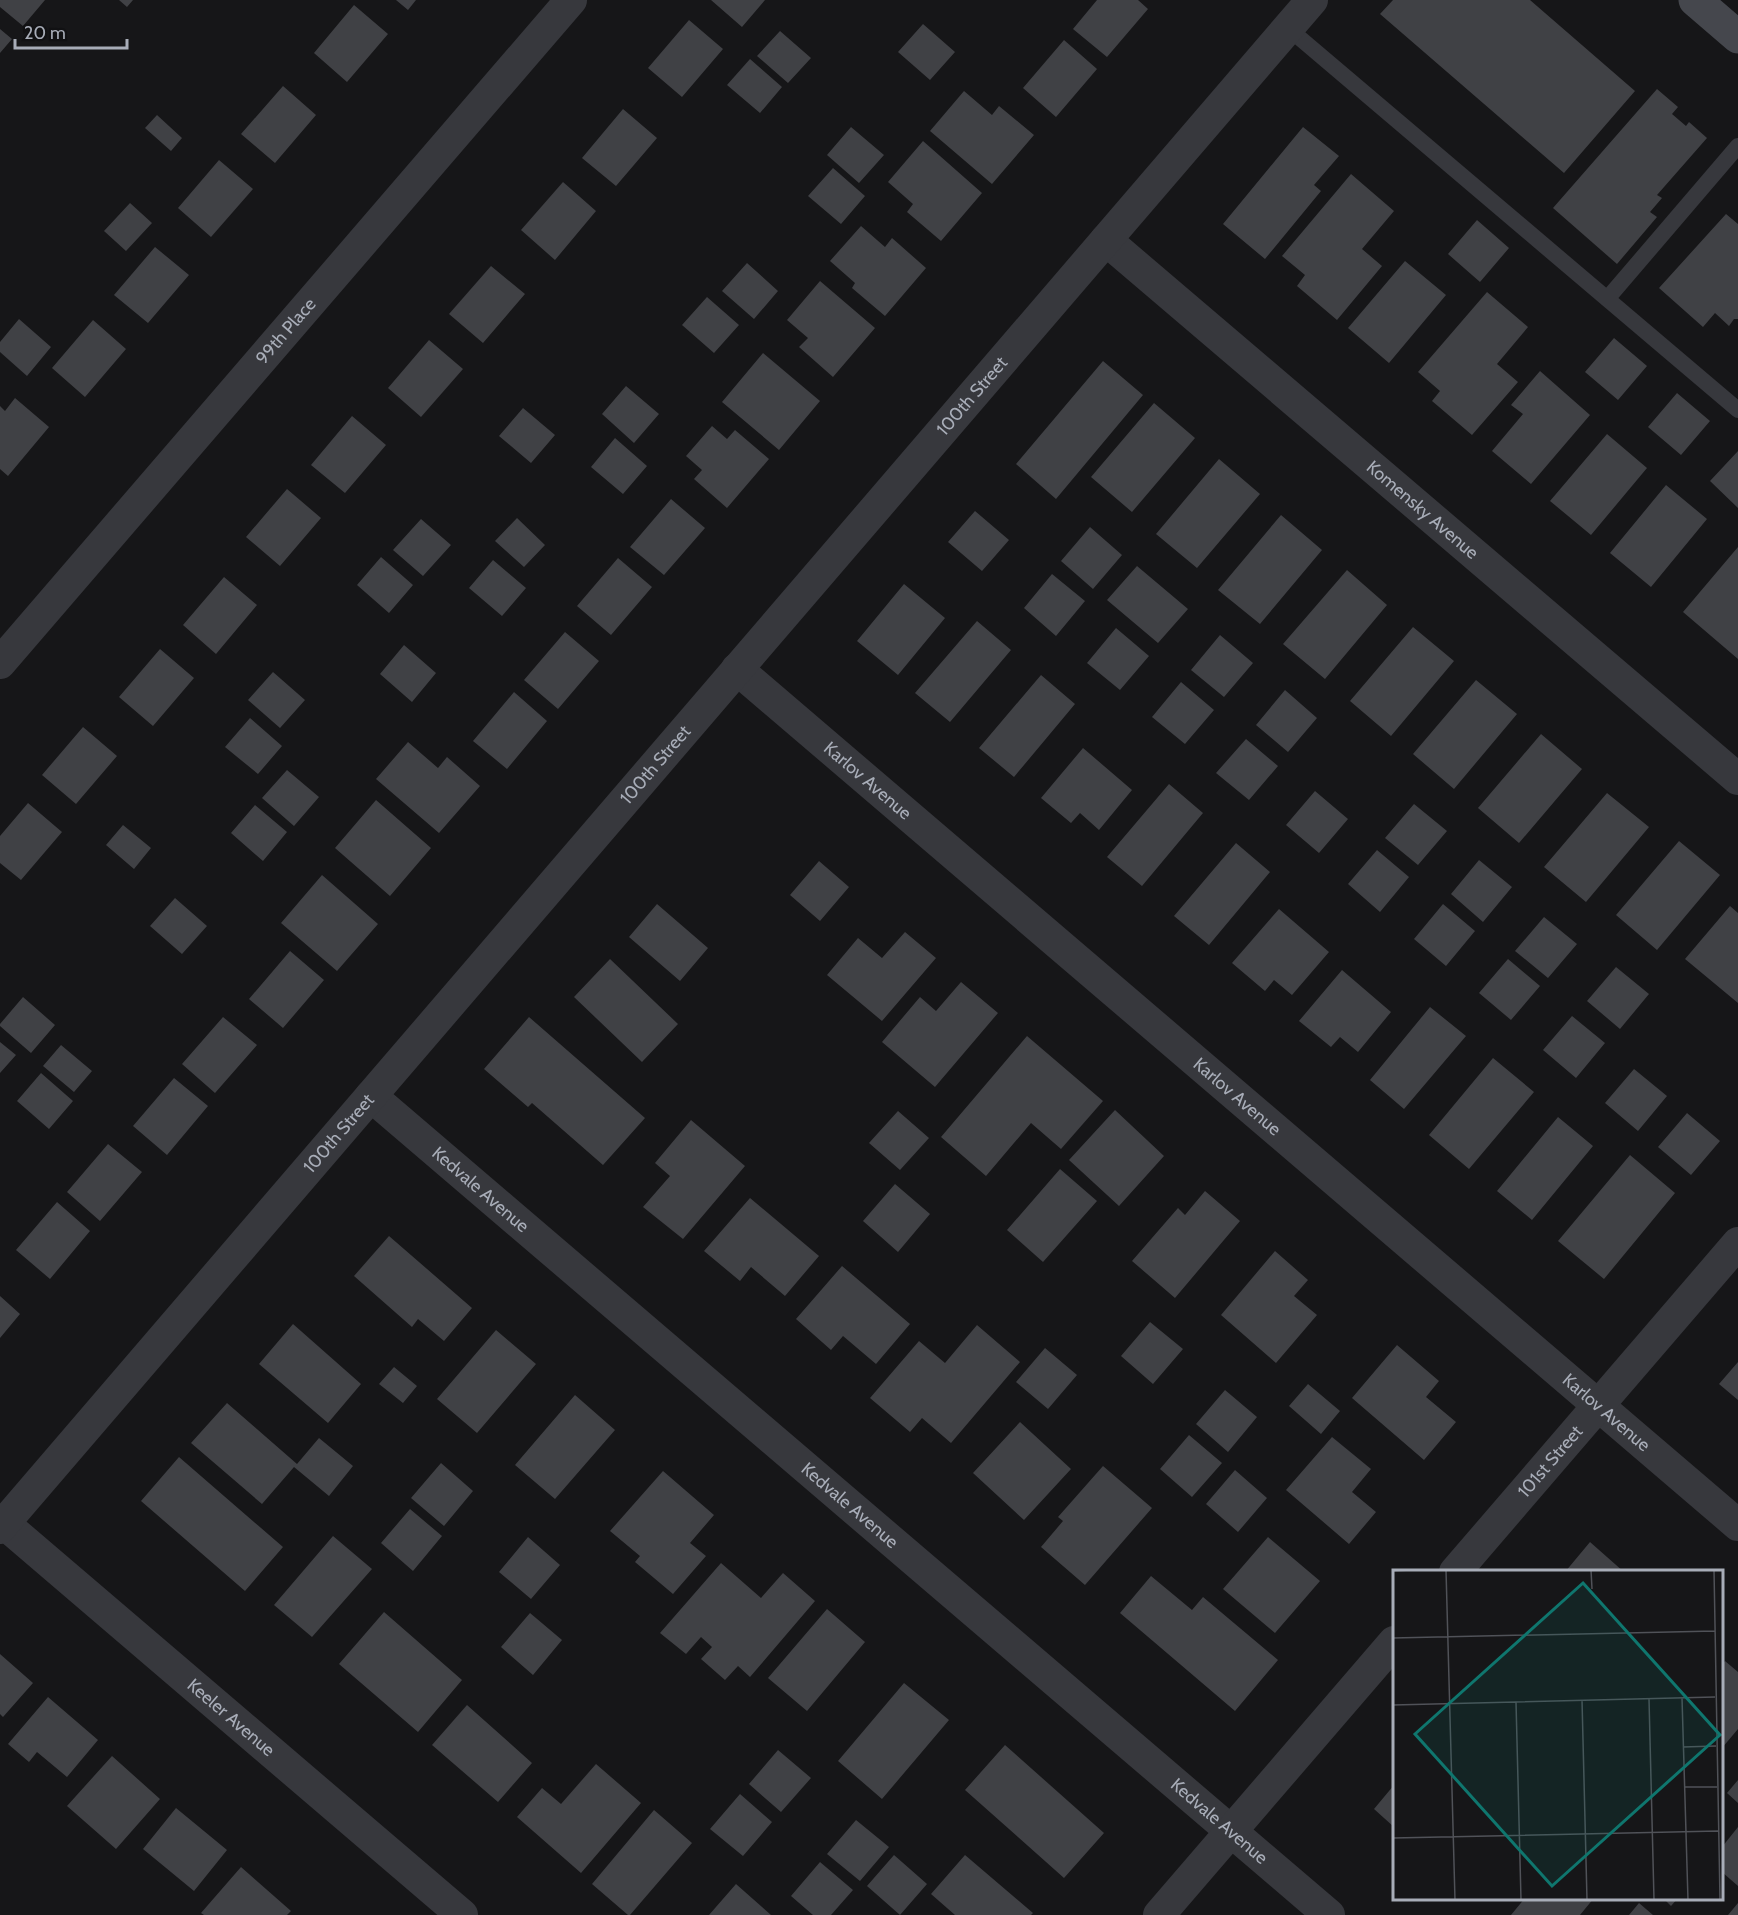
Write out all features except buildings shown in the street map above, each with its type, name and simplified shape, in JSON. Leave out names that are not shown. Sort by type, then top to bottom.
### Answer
[{"type":"main road","points":[[1695,0],[1738,37]]},
{"type":"street","name":"99th Place","points":[[0,663],[571,0]]},
{"type":"street","name":"100th Street","points":[[1,1524],[1312,0]]},
{"type":"street","name":"Komensky Avenue","points":[[1106,240],[1738,779]]},
{"type":"street","name":"Karlov Avenue","points":[[737,669],[1738,1525]]},
{"type":"street","name":"Kedvale Avenue","points":[[370,1096],[1329,1915]]},
{"type":"street","name":"101st Street","points":[[1457,1570],[1738,1243]]},
{"type":"street","name":"Keeler Avenue","points":[[1,1524],[462,1915]]},
{"type":"street","points":[[1159,1915],[1393,1644]]},
{"type":"lane","points":[[1288,28],[1738,410]]},
{"type":"lane","points":[[1607,299],[1738,146]]}]
